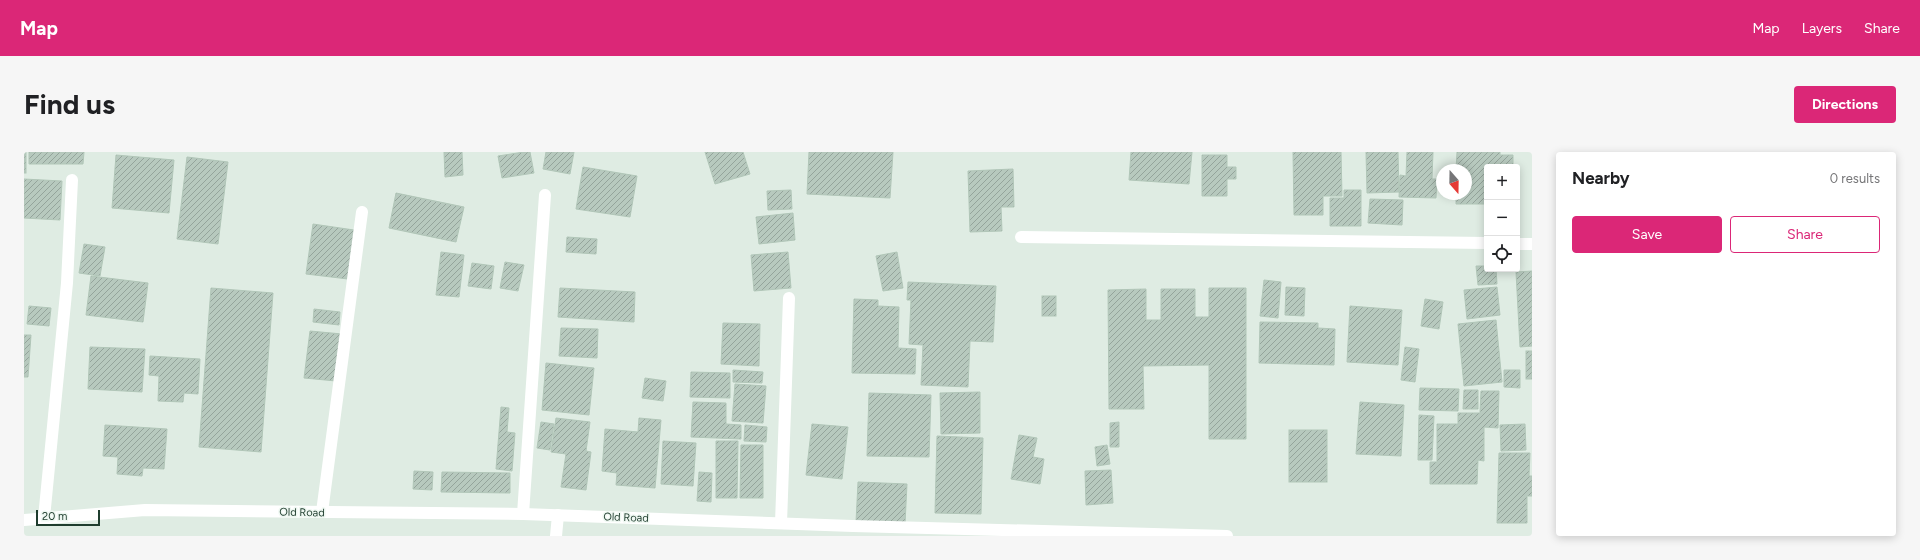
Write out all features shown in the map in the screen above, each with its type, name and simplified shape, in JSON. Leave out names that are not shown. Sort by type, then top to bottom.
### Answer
[{"type":"street","points":[[44,518],[68,283],[72,180]]},
{"type":"street","points":[[523,514],[545,195]]},
{"type":"street","points":[[322,512],[362,212]]},
{"type":"street","points":[[1021,237],[1484,243]]},
{"type":"street","points":[[1520,244],[1532,244]]},
{"type":"street","points":[[781,523],[789,298]]},
{"type":"street","name":"Old Road","points":[[24,520],[145,510],[523,514],[781,523],[851,531],[1227,536]]},
{"type":"street","points":[[556,536],[558,515]]},
{"type":"building","points":[[24,152],[26,152],[26,173],[24,173]]},
{"type":"building","points":[[29,152],[84,152],[83,164],[29,164]]},
{"type":"building","points":[[444,152],[462,152],[463,175],[445,177]]},
{"type":"building","points":[[530,152],[534,173],[502,178],[498,156]]},
{"type":"building","points":[[546,152],[574,152],[570,174],[543,169]]},
{"type":"building","points":[[705,152],[743,152],[750,174],[715,184]]},
{"type":"building","points":[[809,152],[893,152],[890,198],[807,194]]},
{"type":"building","points":[[1131,152],[1192,152],[1189,184],[1129,180]]},
{"type":"building","points":[[1293,152],[1341,152],[1342,196],[1323,196],[1323,215],[1294,215]]},
{"type":"building","points":[[1366,152],[1398,152],[1399,192],[1367,193]]},
{"type":"building","points":[[1407,152],[1433,152],[1432,179],[1436,179],[1436,198],[1399,197],[1400,175],[1406,176]]},
{"type":"building","points":[[1457,152],[1500,152],[1500,155],[1513,155],[1513,164],[1484,164],[1484,204],[1456,204],[1456,200],[1472,200],[1472,164],[1456,164]]},
{"type":"building","points":[[116,155],[174,160],[169,213],[112,208]]},
{"type":"building","points":[[1202,155],[1227,155],[1227,167],[1236,167],[1236,179],[1227,179],[1227,196],[1202,196]]},
{"type":"building","points":[[187,157],[228,162],[218,244],[177,239]]},
{"type":"building","points":[[583,167],[637,176],[630,217],[576,209]]},
{"type":"building","points":[[1013,169],[1014,207],[1001,207],[1002,231],[970,232],[968,171]]},
{"type":"building","points":[[24,179],[62,181],[60,220],[24,218]]},
{"type":"building","points":[[791,190],[792,209],[768,210],[767,191]]},
{"type":"building","points":[[1344,190],[1361,190],[1361,226],[1330,226],[1330,198],[1344,198]]},
{"type":"building","points":[[396,193],[464,207],[456,242],[389,228]]},
{"type":"building","points":[[1370,199],[1403,200],[1402,225],[1368,223]]},
{"type":"building","points":[[793,213],[795,240],[759,244],[756,217]]},
{"type":"building","points":[[313,224],[354,230],[348,279],[306,274]]},
{"type":"building","points":[[567,237],[597,239],[596,254],[566,252]]},
{"type":"building","points":[[84,244],[105,247],[100,276],[79,273]]},
{"type":"building","points":[[441,252],[464,255],[459,297],[436,295]]},
{"type":"building","points":[[788,252],[791,288],[754,291],[751,255]]},
{"type":"building","points":[[897,252],[903,288],[883,291],[876,256]]},
{"type":"building","points":[[505,262],[524,265],[518,291],[500,288]]},
{"type":"building","points":[[472,263],[494,266],[491,289],[468,286]]},
{"type":"building","points":[[1476,266],[1484,266],[1484,272],[1496,272],[1497,284],[1478,285]]},
{"type":"building","points":[[1532,271],[1532,346],[1520,347],[1516,272]]},
{"type":"building","points":[[91,276],[148,283],[143,322],[86,315]]},
{"type":"building","points":[[1264,280],[1281,282],[1278,318],[1260,316]]},
{"type":"building","points":[[908,282],[996,286],[993,342],[970,341],[968,387],[921,385],[923,345],[909,344],[911,300],[907,300]]},
{"type":"building","points":[[1286,287],[1305,288],[1304,316],[1285,315]]},
{"type":"building","points":[[1497,287],[1500,315],[1467,319],[1464,290]]},
{"type":"building","points":[[211,288],[273,293],[261,452],[199,447]]},
{"type":"building","points":[[560,288],[635,292],[634,322],[558,317]]},
{"type":"building","points":[[1209,288],[1246,288],[1246,439],[1209,439],[1209,365],[1143,366],[1144,409],[1109,409],[1108,290],[1146,289],[1146,320],[1161,320],[1161,289],[1195,289],[1195,317],[1209,317]]},
{"type":"building","points":[[1042,296],[1056,296],[1056,316],[1042,316]]},
{"type":"building","points":[[854,299],[878,300],[878,306],[899,307],[898,348],[916,349],[915,374],[852,373]]},
{"type":"building","points":[[1425,299],[1443,302],[1439,329],[1421,326]]},
{"type":"building","points":[[29,306],[51,308],[49,326],[27,324]]},
{"type":"building","points":[[1350,306],[1402,310],[1398,365],[1347,362]]},
{"type":"building","points":[[314,309],[340,312],[339,325],[313,322]]},
{"type":"building","points":[[1496,320],[1502,382],[1464,386],[1458,324]]},
{"type":"building","points":[[1260,322],[1318,323],[1318,328],[1335,329],[1334,365],[1259,363]]},
{"type":"building","points":[[723,323],[760,324],[759,366],[721,364]]},
{"type":"building","points":[[561,328],[598,329],[597,358],[559,356]]},
{"type":"building","points":[[310,331],[342,334],[336,381],[304,378]]},
{"type":"building","points":[[24,335],[31,335],[28,377],[24,377]]},
{"type":"building","points":[[90,347],[145,349],[142,392],[88,389]]},
{"type":"building","points":[[1405,347],[1419,349],[1415,382],[1401,380]]},
{"type":"building","points":[[1526,351],[1532,351],[1532,379],[1526,379]]},
{"type":"building","points":[[150,356],[200,359],[198,394],[184,393],[183,402],[158,401],[159,376],[149,375]]},
{"type":"building","points":[[546,363],[594,368],[589,415],[542,410]]},
{"type":"building","points":[[733,370],[763,372],[762,383],[733,382]]},
{"type":"building","points":[[1504,370],[1520,370],[1520,388],[1504,387]]},
{"type":"building","points":[[691,372],[730,373],[730,398],[690,397]]},
{"type":"building","points":[[645,378],[666,381],[663,401],[642,398]]},
{"type":"building","points":[[735,384],[766,386],[763,423],[732,421]]},
{"type":"building","points":[[1420,388],[1459,389],[1458,411],[1419,410]]},
{"type":"building","points":[[1464,390],[1478,390],[1478,409],[1463,409]]},
{"type":"building","points":[[1481,391],[1499,391],[1498,428],[1484,427],[1484,461],[1478,460],[1477,484],[1430,484],[1430,462],[1437,462],[1437,424],[1458,424],[1458,413],[1480,413]]},
{"type":"building","points":[[980,392],[980,433],[941,434],[940,393]]},
{"type":"building","points":[[869,393],[931,395],[929,457],[867,456]]},
{"type":"building","points":[[693,402],[726,403],[726,424],[741,425],[741,439],[691,437]]},
{"type":"building","points":[[1360,402],[1404,405],[1401,456],[1356,454]]},
{"type":"building","points":[[501,407],[509,408],[507,432],[515,433],[512,471],[496,469]]},
{"type":"building","points":[[1419,415],[1434,416],[1432,460],[1418,460]]},
{"type":"building","points":[[556,418],[590,422],[586,451],[591,452],[586,490],[561,487],[566,454],[551,452]]},
{"type":"building","points":[[639,418],[661,420],[655,488],[616,485],[617,473],[602,471],[605,429],[638,432]]},
{"type":"building","points":[[541,422],[554,424],[550,450],[537,448]]},
{"type":"building","points":[[1119,422],[1119,447],[1110,447],[1110,423]]},
{"type":"building","points":[[812,424],[848,427],[842,479],[806,475]]},
{"type":"building","points":[[1525,424],[1526,450],[1501,451],[1500,425]]},
{"type":"building","points":[[105,425],[167,429],[164,469],[143,468],[142,476],[117,474],[118,457],[103,456]]},
{"type":"building","points":[[745,425],[767,427],[766,442],[744,441]]},
{"type":"building","points":[[1289,430],[1327,430],[1327,482],[1289,482]]},
{"type":"building","points":[[1019,435],[1037,438],[1033,457],[1044,459],[1040,484],[1011,479]]},
{"type":"building","points":[[937,436],[983,438],[981,514],[935,513]]},
{"type":"building","points":[[663,441],[696,443],[693,486],[661,484]]},
{"type":"building","points":[[716,441],[738,441],[737,498],[716,498]]},
{"type":"building","points":[[741,445],[763,445],[763,498],[740,498]]},
{"type":"building","points":[[1107,445],[1110,464],[1097,466],[1095,447]]},
{"type":"building","points":[[1499,453],[1530,453],[1529,476],[1532,476],[1532,496],[1527,496],[1527,523],[1497,523]]},
{"type":"building","points":[[1111,470],[1113,503],[1086,505],[1085,471]]},
{"type":"building","points":[[414,471],[433,472],[432,490],[413,489]]},
{"type":"building","points":[[442,472],[510,473],[510,493],[441,492]]},
{"type":"building","points":[[699,472],[712,473],[711,502],[697,501]]},
{"type":"building","points":[[858,482],[907,484],[905,524],[856,522]]}]
